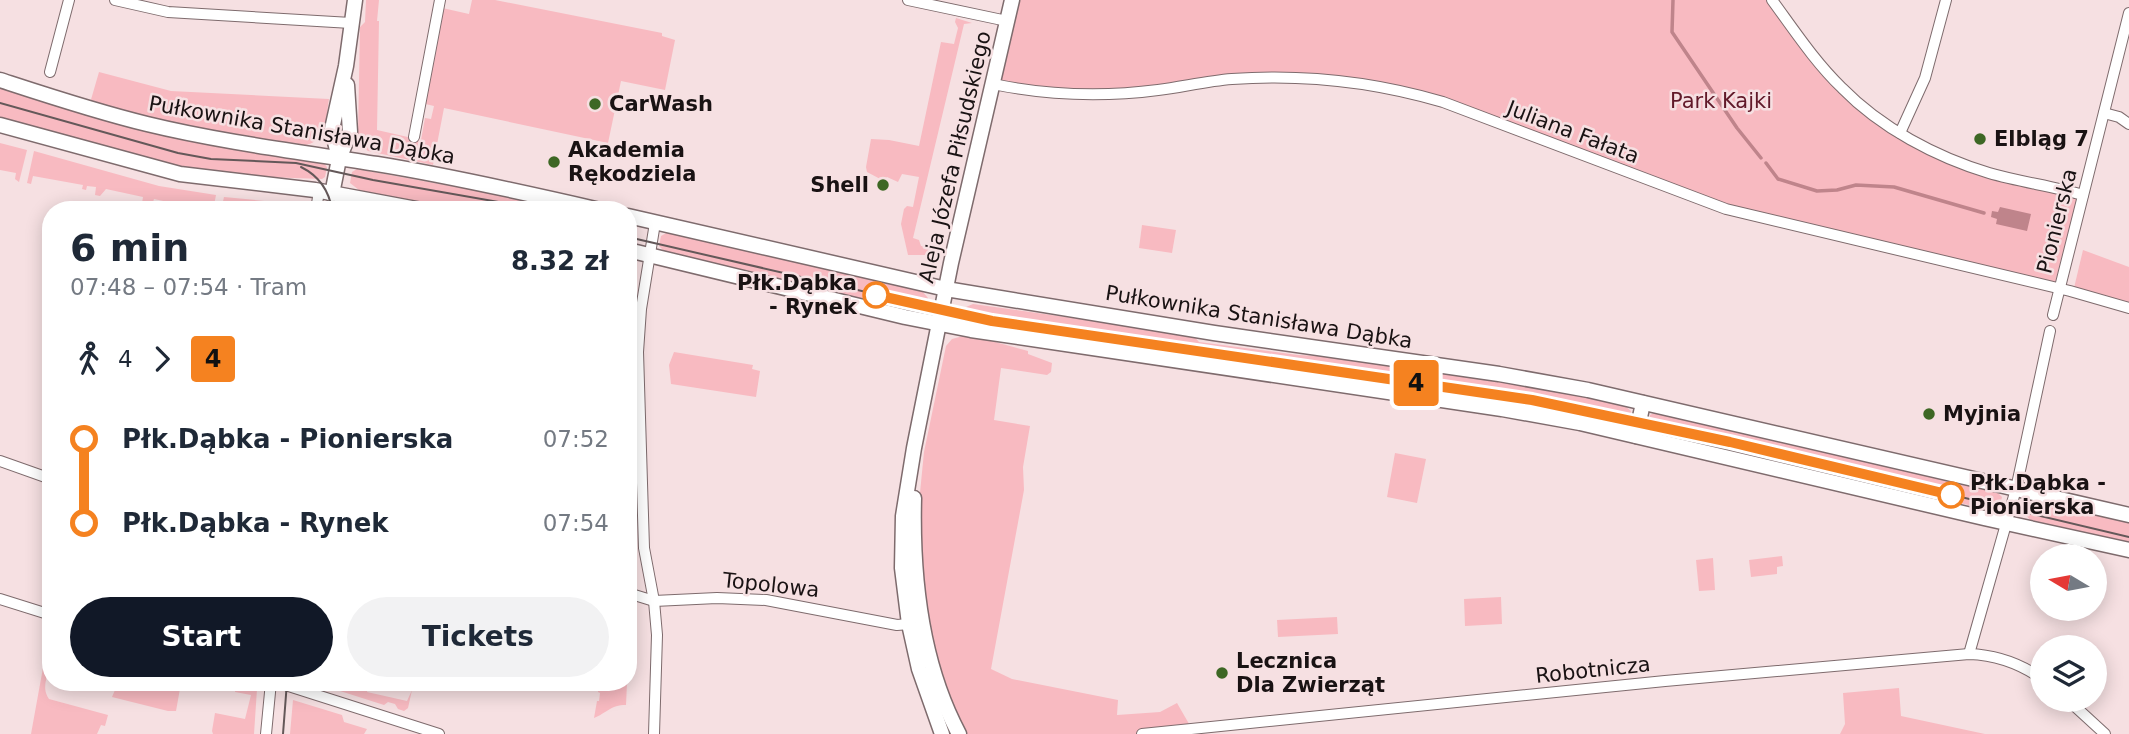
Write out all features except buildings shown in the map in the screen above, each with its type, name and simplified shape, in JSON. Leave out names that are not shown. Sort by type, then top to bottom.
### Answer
[{"type":"street","points":[[50,72],[69,0]]},
{"type":"street","points":[[115,0],[168,12],[351,23]]},
{"type":"street","points":[[321,201],[339,159],[332,129],[346,66],[355,0]]},
{"type":"street","points":[[414,137],[440,0]]},
{"type":"street","points":[[908,0],[1007,21]]},
{"type":"street","name":"Aleja Józefa Piłsudskiego","points":[[942,734],[919,670],[903,583],[901,549],[907,486],[946,289],[1012,0]]},
{"type":"street","points":[[1772,0],[1807,48],[1843,89],[1900,133],[1951,159],[1990,173],[2083,195]]},
{"type":"street","points":[[1900,133],[1925,78],[1946,0]]},
{"type":"street","name":"Pionierska","points":[[2053,316],[2129,13]]},
{"type":"street","name":"Juliana Fałata","points":[[993,84],[1017,89],[1090,93],[1157,90],[1208,82],[1262,78],[1334,82],[1412,93],[1443,102],[1726,209],[2129,308]]},
{"type":"street","name":"Pułkownika Stanisława Dąbka","points":[[0,80],[148,125],[376,164],[559,201]]},
{"type":"street","points":[[2104,113],[2119,117],[2129,124]]},
{"type":"street","points":[[0,125],[180,174],[326,192],[374,201]]},
{"type":"street","name":"Pułkownika Stanisława Dąbka","points":[[637,218],[946,289],[1588,390],[2129,515]]},
{"type":"street","points":[[654,734],[657,635],[644,548],[638,329],[655,223]]},
{"type":"street","points":[[637,252],[939,324],[1580,423],[2129,550]]},
{"type":"street","points":[[1969,654],[2016,489],[2050,331]]},
{"type":"street","points":[[1636,436],[1643,403]]},
{"type":"street","name":"Aleja Józefa Piłsudskiego","points":[[914,448],[913,552],[918,594],[936,676],[950,719],[959,734]]},
{"type":"street","points":[[0,461],[42,476]]},
{"type":"street","name":"Topolowa","points":[[637,596],[654,601],[717,598],[766,600],[897,625],[909,624]]},
{"type":"street","points":[[0,599],[42,612]]},
{"type":"street","name":"Robotnicza","points":[[1143,734],[1192,732],[1665,681],[1969,654],[2002,659],[2030,671]]},
{"type":"street","points":[[266,734],[272,691]]},
{"type":"street","points":[[302,691],[439,734]]},
{"type":"street","points":[[2081,712],[2105,734]]},
{"type":"green space","points":[[366,0],[379,0],[377,130],[421,140],[425,118],[431,119],[434,106],[421,103],[438,7],[469,14],[472,0],[495,0],[662,33],[662,36],[675,40],[665,90],[621,81],[608,143],[444,108],[433,165],[368,151],[362,146],[358,134],[360,27],[365,22]]},
{"type":"green space","name":"Park Kajki","points":[[1018,0],[1772,0],[1857,102],[1951,159],[2078,194],[2054,287],[1726,209],[1412,93],[1262,78],[1127,92],[999,86]]},
{"type":"green space","points":[[956,18],[972,23],[964,24],[913,238],[919,240],[921,246],[930,248],[938,244],[934,255],[908,255],[901,224],[904,209],[907,206],[913,207],[919,177],[902,174],[898,182],[887,177],[884,181],[867,172],[871,139],[919,146],[941,42],[954,44],[958,28]]},
{"type":"green space","points":[[99,72],[171,91],[329,99],[326,120],[318,139],[306,145],[189,128],[90,103]]},
{"type":"green space","points":[[0,87],[144,130],[323,162],[327,167],[325,177],[266,177],[178,166],[0,118]]},
{"type":"green space","points":[[0,143],[27,150],[19,182],[15,179],[16,173],[0,170]]},
{"type":"green space","points":[[34,151],[159,186],[216,195],[215,201],[142,201],[143,197],[106,189],[100,196],[95,195],[96,187],[87,186],[86,190],[82,189],[83,185],[33,176],[31,184],[27,183]]},
{"type":"green space","points":[[357,169],[530,201],[411,201],[374,195],[359,190],[350,183],[352,172]]},
{"type":"green space","points":[[224,197],[265,201],[223,201]]},
{"type":"green space","points":[[1142,225],[1176,230],[1172,253],[1139,248]]},
{"type":"green space","points":[[668,232],[922,291],[928,298],[925,309],[918,313],[666,253],[659,246],[661,236]]},
{"type":"green space","points":[[2083,250],[2129,267],[2129,303],[2074,288]]},
{"type":"green space","points":[[973,304],[1193,335],[1199,342],[1298,355],[1336,357],[1533,386],[1624,405],[1631,411],[1628,422],[1622,425],[1518,405],[968,323],[964,318],[966,307]]},
{"type":"green space","points":[[963,336],[1028,351],[1028,354],[1052,363],[1051,372],[1047,375],[1001,368],[994,420],[1030,426],[1023,467],[1024,490],[991,669],[1012,679],[1118,700],[1117,715],[1160,712],[1177,703],[1192,729],[1142,734],[968,734],[960,728],[941,679],[922,595],[918,513],[924,452],[946,346],[952,339]]},
{"type":"green space","points":[[674,352],[753,365],[752,369],[760,371],[756,397],[671,384],[669,365]]},
{"type":"green space","points":[[1654,413],[1996,491],[2002,497],[1999,509],[1994,511],[1659,433],[1648,426],[1650,415]]},
{"type":"green space","points":[[1395,453],[1426,459],[1417,503],[1387,497]]},
{"type":"green space","points":[[2033,501],[2129,522],[2129,543],[2030,520],[2025,514],[2028,503]]},
{"type":"green space","points":[[1782,556],[1783,566],[1777,567],[1777,574],[1751,577],[1749,560]]},
{"type":"green space","points":[[1713,558],[1715,590],[1699,591],[1696,560]]},
{"type":"green space","points":[[1501,597],[1502,624],[1465,626],[1464,599]]},
{"type":"green space","points":[[1337,617],[1338,634],[1278,637],[1277,620]]},
{"type":"green space","points":[[42,673],[42,691],[45,691],[49,699],[108,715],[105,726],[101,725],[97,734],[31,734]]},
{"type":"green space","points":[[1899,688],[1901,716],[1985,734],[1840,734],[1845,724],[1843,693]]},
{"type":"green space","points":[[115,691],[180,691],[176,711],[112,697]]},
{"type":"green space","points":[[257,691],[254,734],[213,734],[215,713],[245,719],[251,695],[235,692]]},
{"type":"green space","points":[[340,691],[367,691],[407,701],[412,691],[408,708],[404,711],[398,709],[395,704],[388,702],[384,705]]},
{"type":"green space","points":[[627,691],[626,705],[612,708],[594,718],[599,701],[598,692]]},
{"type":"green space","points":[[293,700],[342,715],[344,722],[367,729],[364,734],[290,734]]},
{"type":"shaded area","points":[[2000,207],[2031,214],[2027,231],[1996,224],[1997,219],[1991,217],[1992,211],[1998,212]]},
{"type":"waterway","points":[[1673,0],[1672,32],[1737,128],[1761,158]]},
{"type":"waterway","points":[[1766,163],[1778,179],[1817,191],[1856,185],[1894,187],[1984,213]]},
{"type":"tram line","points":[[0,103],[178,153],[211,159],[296,163],[373,180],[493,201]]},
{"type":"tram line","points":[[301,167],[322,184],[329,201]]},
{"type":"tram line","points":[[637,239],[992,321],[1532,399],[1730,442],[2129,537]]},
{"type":"tram line","name":"4","points":[[876,295],[992,321],[1532,400],[1730,442],[1951,495]]},
{"type":"tram line","points":[[283,734],[286,691]]},
{"type":"place","name":"CarWash","points":[[595,104]]},
{"type":"place","name":"Elbląg 7","points":[[1980,139]]},
{"type":"place","name":"Akademia Rękodziela","points":[[554,162]]},
{"type":"place","name":"Shell","points":[[883,185]]},
{"type":"place","name":"Płk.Dąbka - Rynek","points":[[876,295]]},
{"type":"place","name":"Myjnia","points":[[1929,414]]},
{"type":"place","name":"Płk.Dąbka - Pionierska","points":[[1951,495]]},
{"type":"place","name":"Lecznica Dla Zwierząt","points":[[1222,673]]}]
